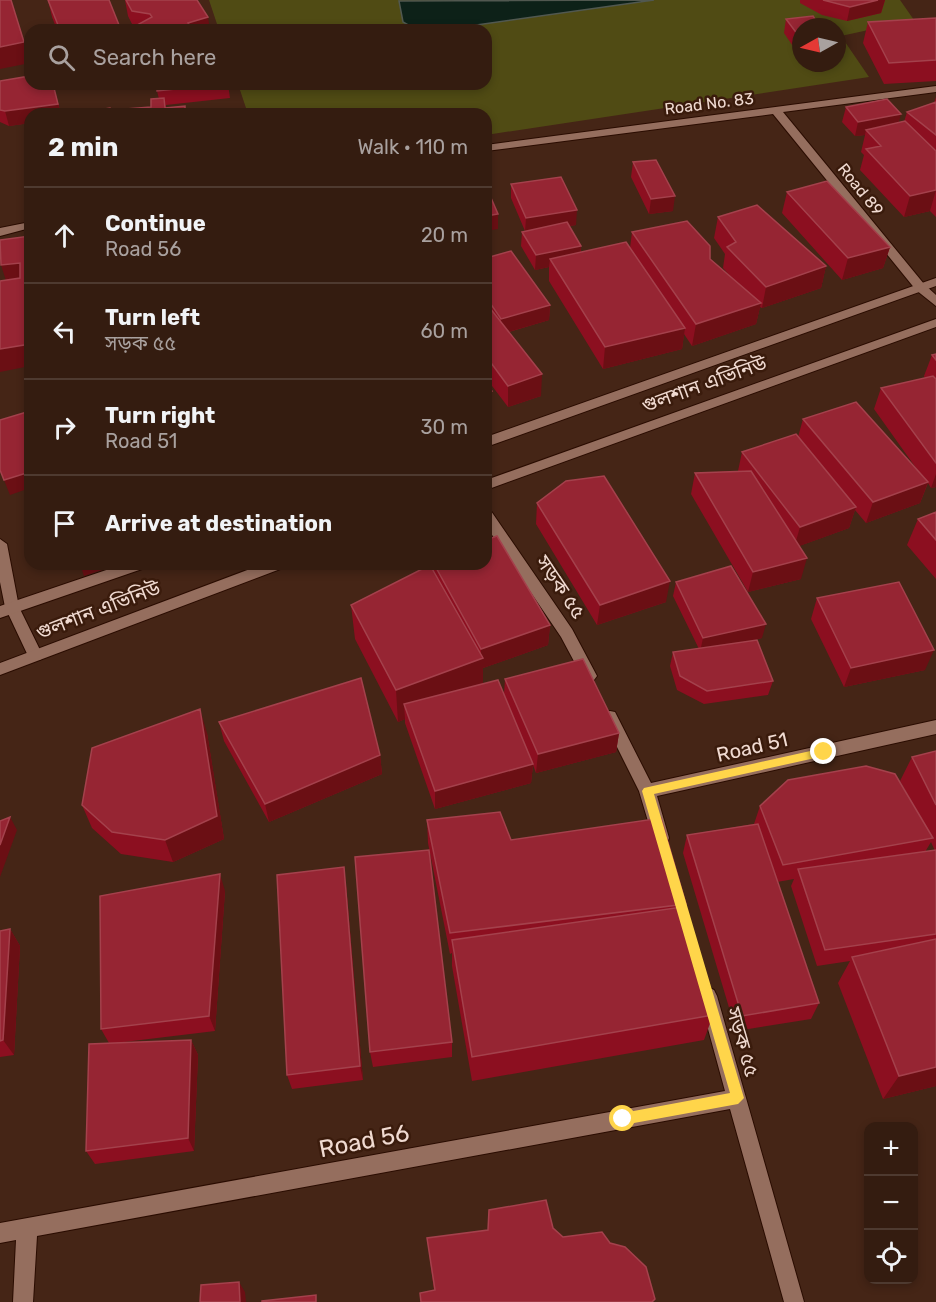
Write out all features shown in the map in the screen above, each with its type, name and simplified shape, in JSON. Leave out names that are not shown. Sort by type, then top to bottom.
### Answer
[{"type":"street","name":"Road No. 83","points":[[492,147],[936,89]]},
{"type":"street","name":"Road 89","points":[[776,111],[920,287],[936,302]]},
{"type":"street","points":[[0,232],[24,226]]},
{"type":"street","name":"গুলশান এভিনিউ","points":[[492,440],[936,282]]},
{"type":"street","name":"গুলশান এভিনিউ","points":[[492,483],[936,323]]},
{"type":"street","name":"সড়ক ৫৫","points":[[492,523],[567,633],[647,791],[668,859]]},
{"type":"street","points":[[0,544],[6,610],[35,656]]},
{"type":"street","name":"গুলশান এভিনিউ","points":[[6,610],[123,570]]},
{"type":"street","name":"গুলশান এভিনিউ","points":[[0,669],[262,570]]},
{"type":"street","name":"Road 51","points":[[647,791],[936,727]]},
{"type":"street","name":"সড়ক ৫৫","points":[[704,984],[794,1302]]},
{"type":"street","name":"Road 56","points":[[0,1233],[27,1230],[738,1098]]},
{"type":"street","points":[[22,1302],[27,1230]]},
{"type":"shaded area","points":[[209,0],[900,0],[914,20],[846,35],[846,18],[792,18],[792,72],[846,72],[846,43],[869,77],[492,134],[492,108],[246,108],[240,90],[492,90],[492,24],[217,24]]},
{"type":"shaded area","points":[[654,0],[484,24],[406,24],[403,22],[399,1]]},
{"type":"building","points":[[0,0],[11,0],[24,42],[0,47]]},
{"type":"building","points":[[48,0],[109,0],[119,24],[58,24]]},
{"type":"building","points":[[126,0],[197,0],[208,17],[189,24],[139,24],[152,17],[150,14],[132,11]]},
{"type":"building","points":[[823,0],[878,0],[850,7]]},
{"type":"building","points":[[792,18],[792,27],[786,19]]},
{"type":"building","points":[[936,18],[936,60],[889,63],[868,22]]},
{"type":"building","points":[[24,77],[24,90],[54,90],[58,104],[0,110],[0,81]]},
{"type":"building","points":[[164,98],[165,108],[138,108],[151,107],[151,99]]},
{"type":"building","points":[[887,99],[901,114],[858,122],[846,107]]},
{"type":"building","points":[[936,102],[936,135],[907,112]]},
{"type":"building","points":[[905,121],[936,151],[936,190],[910,196],[866,149],[881,146],[866,130]]},
{"type":"building","points":[[656,160],[675,196],[651,199],[633,162]]},
{"type":"building","points":[[561,177],[577,210],[526,218],[511,184]]},
{"type":"building","points":[[827,181],[890,247],[848,258],[787,192]]},
{"type":"building","points":[[492,200],[498,214],[492,215]]},
{"type":"building","points":[[757,205],[826,266],[766,287],[727,247],[736,242],[718,217]]},
{"type":"building","points":[[687,221],[710,246],[710,259],[761,303],[696,324],[632,232]]},
{"type":"building","points":[[567,222],[581,246],[536,255],[522,232]]},
{"type":"building","points":[[24,237],[24,345],[0,349],[0,281],[20,278],[20,263],[1,265],[0,240]]},
{"type":"building","points":[[626,242],[685,328],[605,347],[550,259]]},
{"type":"building","points":[[511,251],[550,305],[501,319],[492,306],[492,256]]},
{"type":"building","points":[[492,311],[542,374],[508,386],[492,364]]},
{"type":"building","points":[[933,376],[936,379],[936,463],[881,388]]},
{"type":"building","points":[[856,402],[928,482],[873,502],[803,419]]},
{"type":"building","points":[[24,413],[24,474],[4,480],[0,470],[0,420]]},
{"type":"building","points":[[796,434],[856,507],[800,527],[742,452]]},
{"type":"building","points":[[751,471],[807,558],[753,572],[695,473]]},
{"type":"building","points":[[604,476],[670,581],[600,605],[537,503],[566,481]]},
{"type":"building","points":[[936,512],[936,540],[918,519]]},
{"type":"building","points":[[497,536],[550,625],[481,649],[437,570],[492,570],[492,538]]},
{"type":"building","points":[[731,566],[766,624],[703,638],[676,582]]},
{"type":"building","points":[[420,570],[433,570],[483,658],[396,690],[351,605]]},
{"type":"building","points":[[899,582],[934,650],[851,668],[817,598]]},
{"type":"building","points":[[757,640],[773,681],[707,691],[680,676],[673,652]]},
{"type":"building","points":[[583,659],[619,733],[538,754],[505,679]]},
{"type":"building","points":[[361,678],[380,755],[265,804],[219,722]]},
{"type":"building","points":[[498,680],[533,764],[435,791],[404,704]]},
{"type":"building","points":[[200,709],[217,816],[165,840],[112,832],[82,805],[92,748]]},
{"type":"building","points":[[936,751],[936,805],[912,757]]},
{"type":"building","points":[[866,766],[895,774],[933,838],[783,865],[760,806],[788,780]]},
{"type":"building","points":[[500,812],[511,840],[661,818],[686,904],[450,933],[427,820]]},
{"type":"building","points":[[10,817],[0,845],[0,821]]},
{"type":"building","points":[[758,824],[819,1003],[742,1016],[687,835]]},
{"type":"building","points":[[429,850],[452,1042],[370,1052],[355,857]]},
{"type":"building","points":[[936,850],[936,934],[825,950],[798,869]]},
{"type":"building","points":[[344,867],[360,1066],[287,1075],[277,875]]},
{"type":"building","points":[[220,874],[209,1016],[101,1029],[100,896]]},
{"type":"building","points":[[682,907],[713,1015],[472,1057],[452,940]]},
{"type":"building","points":[[10,929],[3,1040],[0,1041],[0,931]]},
{"type":"building","points":[[936,939],[936,1067],[899,1076],[852,957]]},
{"type":"building","points":[[191,1040],[188,1138],[86,1151],[89,1044]]},
{"type":"building","points":[[546,1200],[553,1228],[563,1237],[602,1232],[610,1243],[625,1247],[646,1267],[655,1299],[652,1302],[421,1302],[420,1293],[435,1290],[427,1238],[488,1230],[489,1210]]},
{"type":"building","points":[[239,1282],[240,1302],[200,1302],[201,1285]]},
{"type":"building","points":[[316,1295],[316,1302],[262,1302],[262,1301]]},
{"type":"route","points":[[623,1119],[738,1098],[647,791],[824,752]]}]
